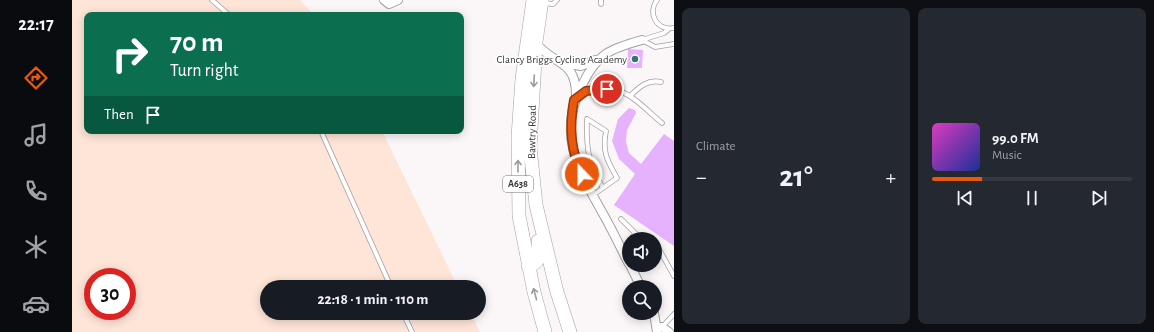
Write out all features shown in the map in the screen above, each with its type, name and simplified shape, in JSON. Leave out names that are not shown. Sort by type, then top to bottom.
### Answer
[{"type":"highway","name":"Bawtry Road","points":[[539,1],[522,79],[518,145],[518,216],[528,266],[545,332]]},
{"type":"highway","name":"Bawtry Road","points":[[532,38],[530,148],[536,205],[557,292],[570,332]]},
{"type":"highway","points":[[528,266],[533,265],[539,259],[536,205]]},
{"type":"street","points":[[384,0],[388,4],[398,0]]},
{"type":"street","points":[[532,38],[549,56],[563,63],[571,70],[576,81],[576,97]]},
{"type":"street","points":[[563,63],[580,66],[587,64],[617,47],[642,40]]},
{"type":"street","points":[[603,55],[591,67],[576,97],[572,112],[571,146],[577,165],[622,251]]},
{"type":"street","points":[[658,329],[669,332]]},
{"type":"lane","points":[[212,0],[226,12]]},
{"type":"lane","points":[[539,1],[553,4],[557,0]]},
{"type":"lane","points":[[658,0],[653,9],[655,20],[664,28],[672,29]]},
{"type":"lane","points":[[642,40],[672,29]]},
{"type":"lane","points":[[642,40],[655,47],[674,44]]},
{"type":"lane","points":[[630,96],[646,83],[654,80],[661,82]]},
{"type":"lane","points":[[576,97],[586,91],[607,89],[630,96],[662,123]]},
{"type":"lane","points":[[593,195],[603,188],[617,178],[607,161],[603,146],[606,131],[587,119],[586,142],[589,161],[603,188]]},
{"type":"lane","points":[[322,134],[388,280]]},
{"type":"lane","points":[[621,219],[634,232]]},
{"type":"lane","points":[[662,255],[674,276]]},
{"type":"lane","points":[[658,329],[674,314]]},
{"type":"lane","points":[[406,320],[412,332]]},
{"type":"shaded area","points":[[72,0],[300,0],[311,12],[84,12],[84,134],[383,134],[455,280],[260,280],[260,320],[474,320],[480,332],[72,332]]},
{"type":"building","name":"Clancy Briggs Cycling Academy","points":[[628,49],[643,50],[642,68],[627,68]]},
{"type":"building","points":[[629,108],[635,110],[636,113],[627,130],[626,142],[629,153],[641,164],[664,134],[674,141],[674,246],[662,238],[662,232],[654,232],[614,205],[635,174],[619,159],[612,141],[618,119]]},
{"type":"place","name":"Clancy Briggs Cycling Academy","points":[[635,59]]},
{"type":"route","points":[[582,174],[577,165],[571,146],[571,123],[574,100],[586,91],[607,89]]}]
